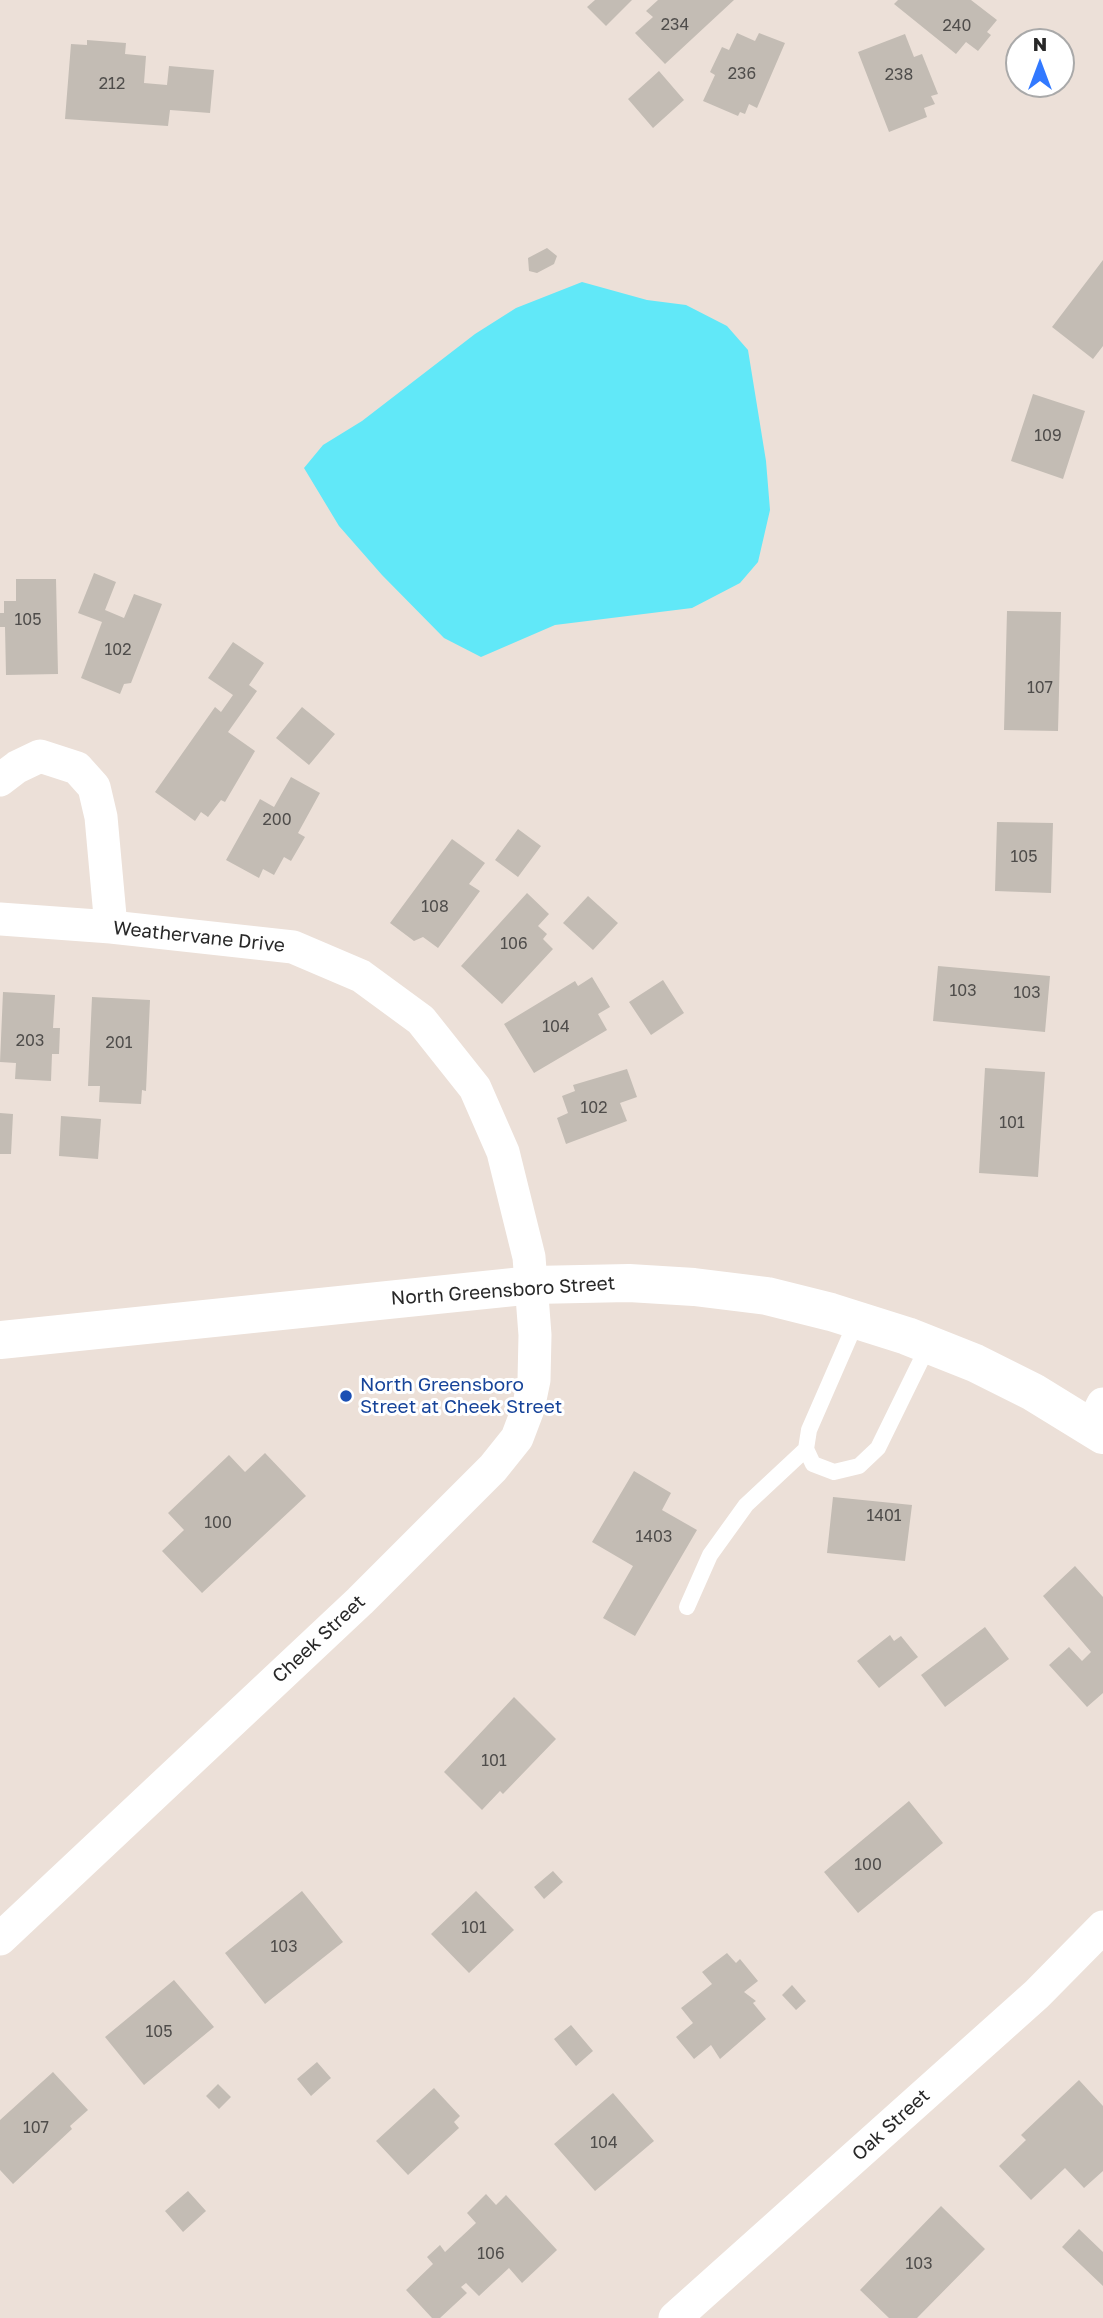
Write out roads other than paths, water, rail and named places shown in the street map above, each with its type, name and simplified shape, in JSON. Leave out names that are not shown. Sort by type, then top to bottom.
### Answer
[{"type":"main road","name":"North Greensboro Street","points":[[0,1340],[533,1285],[629,1283],[694,1287],[768,1296],[857,1320],[929,1344],[1099,1422]]},
{"type":"street","points":[[0,780],[17,767],[40,756],[77,768],[94,787],[101,817],[111,926]]},
{"type":"street","name":"Weathervane Drive","points":[[0,919],[111,926],[293,947],[361,976],[421,1020],[475,1088],[503,1152],[526,1237],[533,1285]]},
{"type":"street","name":"Cheek Street","points":[[0,1939],[360,1601],[494,1468],[517,1438],[528,1409],[534,1380],[533,1285]]},
{"type":"street","name":"Oak Street","points":[[675,2318],[1037,1994],[1103,1927]]},
{"type":"lane","points":[[857,1320],[809,1430],[806,1449],[813,1464],[834,1472],[859,1466],[878,1448],[929,1344]]},
{"type":"lane","points":[[687,1607],[709,1555],[746,1505],[806,1449]]},
{"type":"water","points":[[582,282],[647,300],[686,305],[727,326],[748,350],[766,461],[770,510],[758,562],[740,583],[692,608],[555,625],[481,657],[444,638],[382,575],[339,526],[304,468],[323,445],[362,421],[475,334],[516,308]]},
{"type":"place","name":"North Greensboro Street at Cheek Street","points":[[346,1396]]}]
